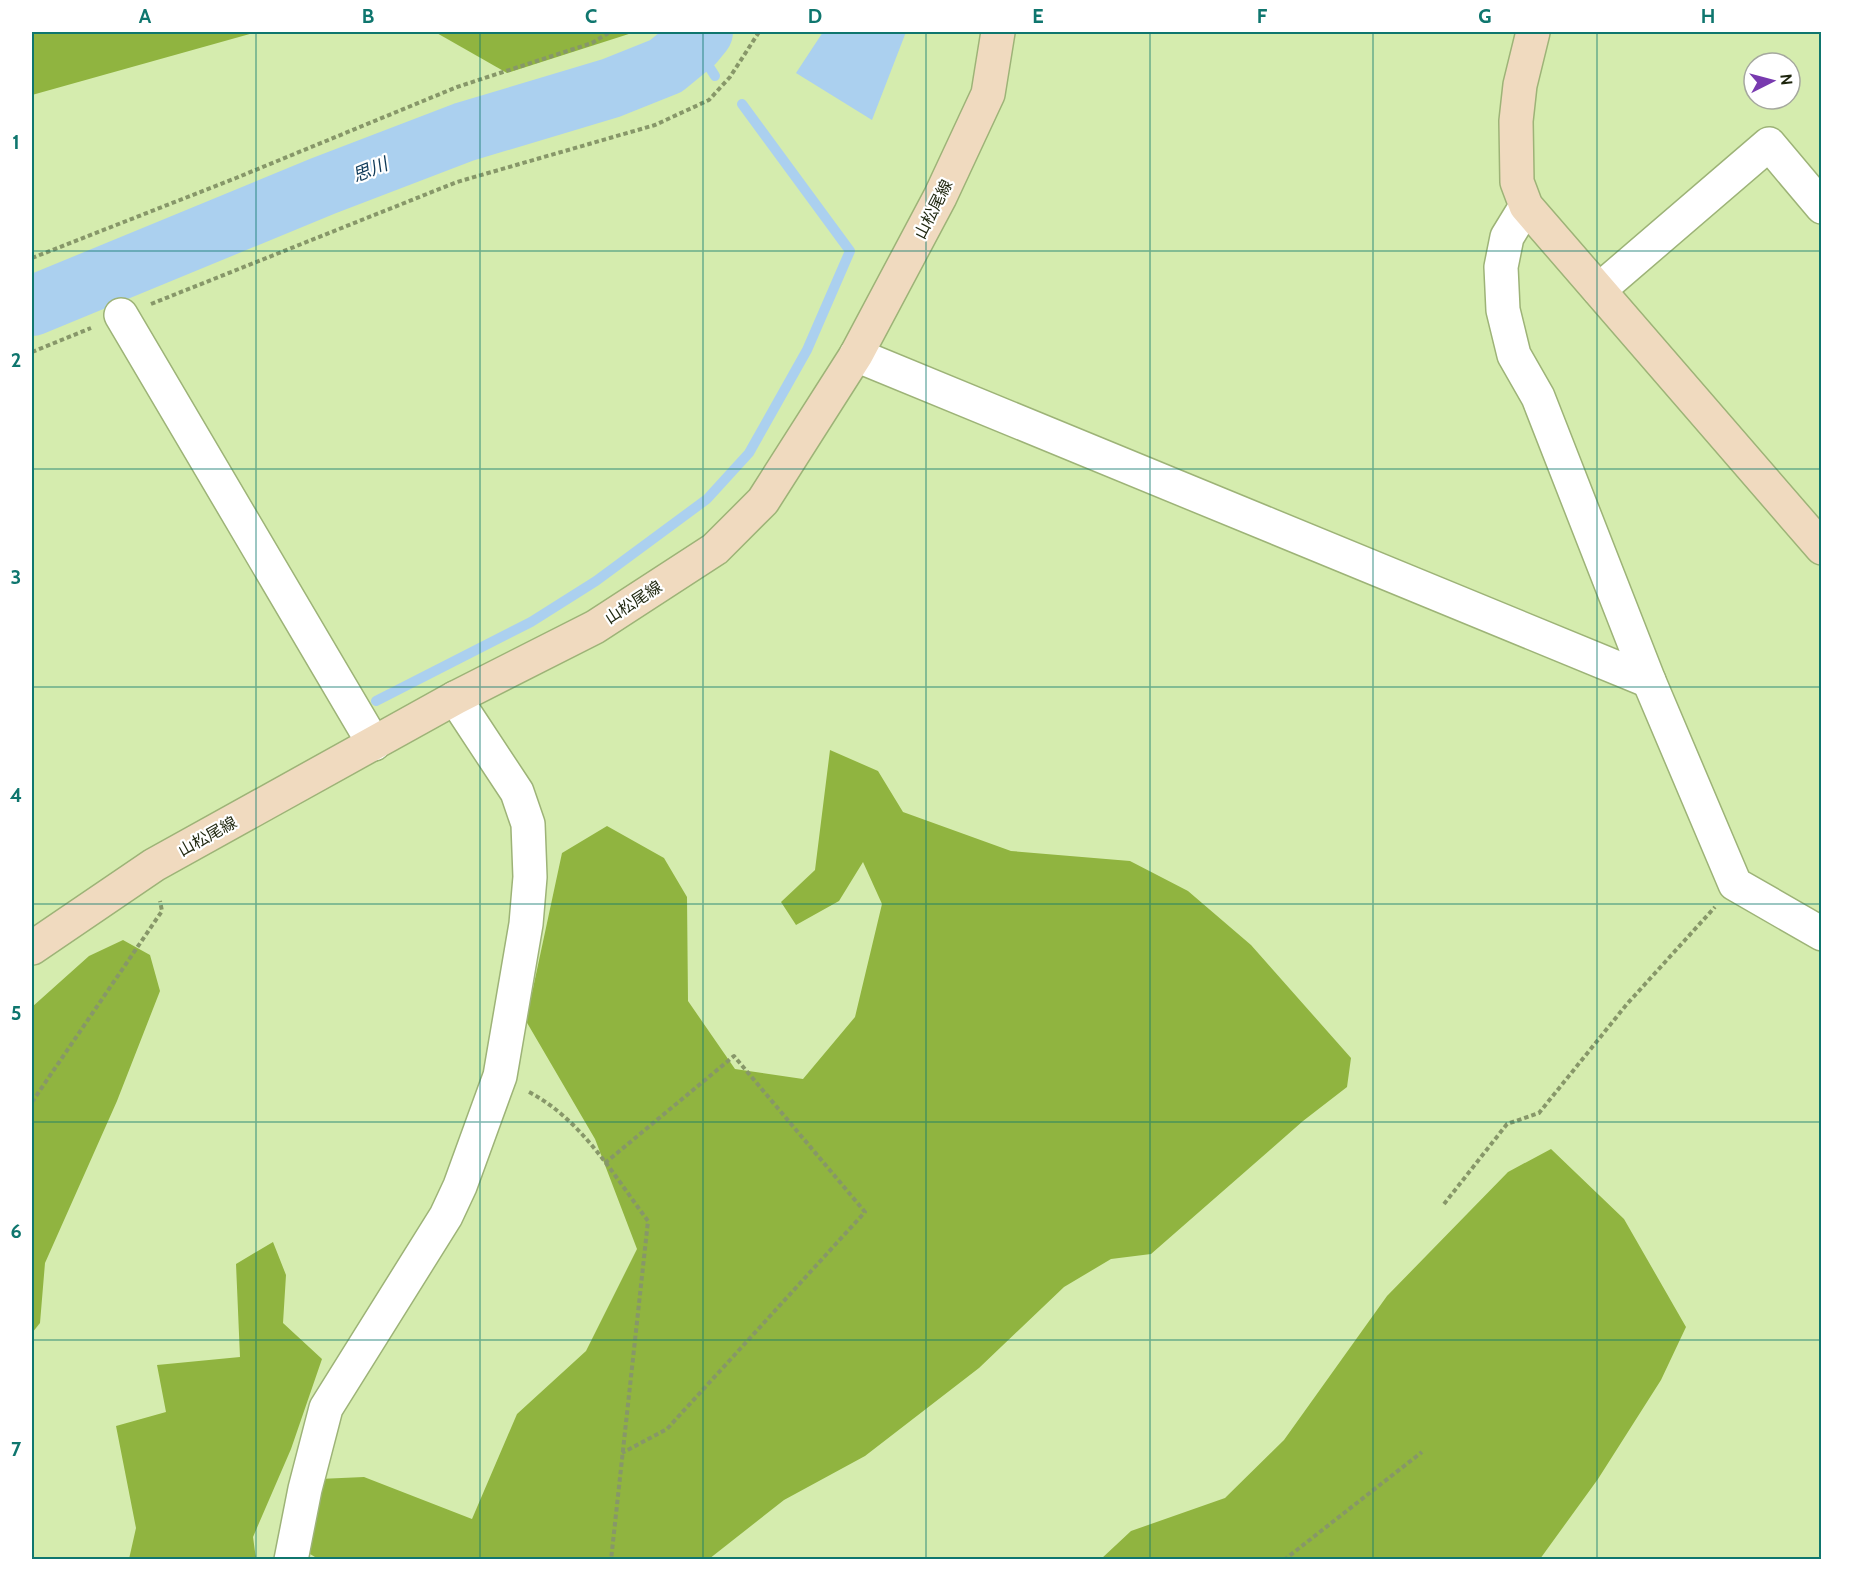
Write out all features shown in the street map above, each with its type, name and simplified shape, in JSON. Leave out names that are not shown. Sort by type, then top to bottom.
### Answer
[{"type":"main road","name":"山松尾線","points":[[32,948],[154,865],[455,698],[595,627],[715,549],[763,501],[856,355],[940,197],[988,94],[998,32]]},
{"type":"main road","points":[[1533,32],[1520,85],[1516,121],[1517,182],[1526,206],[1821,548]]},
{"type":"street","points":[[1599,290],[1769,144],[1821,207]]},
{"type":"street","points":[[1526,206],[1507,237],[1501,267],[1503,310],[1514,355],[1538,397],[1649,681],[1735,884],[1821,934]]},
{"type":"street","points":[[121,315],[374,744]]},
{"type":"street","points":[[856,355],[1649,681]]},
{"type":"street","points":[[291,1560],[305,1488],[326,1408],[446,1216],[460,1186],[500,1076],[526,924],[530,877],[528,824],[517,792],[455,698]]},
{"type":"path","points":[[32,258],[236,178],[457,87],[592,43],[610,32]]},
{"type":"path","points":[[32,352],[457,182],[655,125],[709,100],[730,77],[759,32]]},
{"type":"path","points":[[32,1102],[162,911],[154,865]]},
{"type":"path","points":[[1444,1204],[1507,1124],[1539,1113],[1627,1004],[1735,884]]},
{"type":"path","points":[[605,1163],[734,1056],[865,1212],[667,1429],[622,1453]]},
{"type":"path","points":[[500,1076],[547,1101],[585,1136],[648,1221],[611,1560]]},
{"type":"path","points":[[1284,1560],[1422,1452]]},
{"type":"green space","points":[[32,32],[257,32],[32,95]]},
{"type":"green space","points":[[435,32],[635,32],[507,73]]},
{"type":"green space","points":[[830,750],[878,771],[903,812],[1011,851],[1130,861],[1188,891],[1251,945],[1351,1058],[1347,1087],[1303,1121],[1151,1254],[1111,1259],[1064,1287],[979,1368],[865,1456],[784,1500],[709,1559],[320,1560],[310,1554],[319,1479],[364,1477],[472,1519],[517,1414],[586,1351],[637,1249],[595,1139],[526,1021],[562,853],[607,826],[664,858],[687,897],[688,1001],[735,1069],[803,1079],[855,1017],[882,904],[863,862],[839,901],[796,925],[781,902],[815,870]]},
{"type":"green space","points":[[123,940],[150,955],[160,991],[117,1101],[45,1263],[40,1323],[32,1333],[32,1007],[89,956]]},
{"type":"green space","points":[[1551,1149],[1624,1219],[1686,1327],[1661,1380],[1598,1479],[1540,1559],[1101,1559],[1131,1531],[1225,1498],[1284,1440],[1387,1296],[1508,1172]]},
{"type":"green space","points":[[273,1242],[286,1275],[283,1323],[322,1359],[291,1449],[253,1537],[256,1559],[129,1559],[136,1528],[116,1426],[166,1412],[157,1365],[240,1357],[236,1264]]},
{"type":"water","points":[[823,32],[906,32],[872,120],[796,73]]},
{"type":"waterway","name":"思川","points":[[32,306],[323,186],[464,132],[611,88],[666,66],[694,43],[703,32]]},
{"type":"waterway","points":[[694,43],[715,76]]},
{"type":"waterway","points":[[376,701],[531,622],[596,581],[707,499],[749,453],[807,350],[850,251],[742,104]]}]
